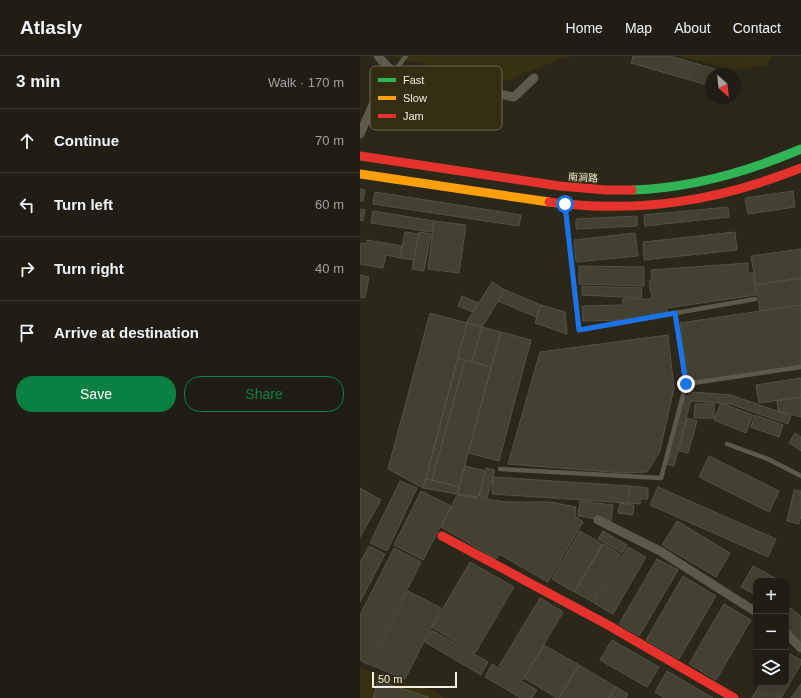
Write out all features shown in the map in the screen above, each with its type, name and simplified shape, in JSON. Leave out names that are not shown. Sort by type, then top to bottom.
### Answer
[{"type":"main road","name":"南涧路","points":[[360,156],[571,188],[623,190],[671,186],[718,178],[763,165],[801,149]]},
{"type":"main road","points":[[360,174],[565,204],[642,206],[698,200],[769,181],[801,168]]},
{"type":"main road","points":[[442,536],[608,625],[734,698]]},
{"type":"street","points":[[378,56],[387,66]]},
{"type":"street","points":[[502,95],[514,97],[534,78]]},
{"type":"street","points":[[360,134],[370,112]]},
{"type":"street","points":[[598,520],[660,551],[753,610]]},
{"type":"street","points":[[789,636],[801,648]]},
{"type":"lane","points":[[398,66],[406,56]]},
{"type":"lane","points":[[565,204],[579,330],[754,299]]},
{"type":"lane","points":[[500,469],[662,478],[686,384],[675,313]]},
{"type":"lane","points":[[686,384],[801,367]]},
{"type":"lane","points":[[727,444],[768,459],[801,476]]},
{"type":"shaded area","points":[[393,56],[575,56],[560,59],[507,81],[502,80],[502,66],[435,66],[396,58]]},
{"type":"shaded area","points":[[680,56],[772,56],[766,65],[741,69],[724,68]]},
{"type":"shaded area","points":[[360,668],[436,692],[444,698],[360,698]]},
{"type":"building","points":[[633,56],[670,56],[711,68],[705,68],[705,84],[631,63]]},
{"type":"building","points":[[360,189],[365,190],[363,201],[360,201]]},
{"type":"building","points":[[793,191],[795,207],[748,214],[745,198]]},
{"type":"building","points":[[375,192],[521,215],[519,226],[373,204]]},
{"type":"building","points":[[728,207],[729,217],[645,226],[644,215]]},
{"type":"building","points":[[360,209],[365,210],[363,221],[360,220]]},
{"type":"building","points":[[373,211],[434,221],[432,232],[371,223]]},
{"type":"building","points":[[637,216],[637,226],[576,229],[576,219]]},
{"type":"building","points":[[434,221],[466,225],[459,273],[428,269]]},
{"type":"building","points":[[405,232],[419,234],[414,260],[400,258]]},
{"type":"building","points":[[419,232],[431,234],[424,271],[412,269]]},
{"type":"building","points":[[735,232],[737,250],[644,260],[643,242]]},
{"type":"building","points":[[635,233],[638,256],[576,262],[574,240]]},
{"type":"building","points":[[367,240],[402,246],[400,258],[386,255],[383,268],[360,264],[360,243],[366,244]]},
{"type":"building","points":[[801,249],[801,278],[756,285],[751,256]]},
{"type":"building","points":[[748,263],[748,273],[753,273],[756,295],[667,308],[668,316],[623,322],[623,320],[583,321],[582,306],[623,305],[623,299],[652,299],[649,281],[652,281],[651,270]]},
{"type":"building","points":[[579,266],[644,267],[644,286],[579,284]]},
{"type":"building","points":[[360,275],[369,277],[365,298],[360,297]]},
{"type":"building","points":[[801,278],[801,305],[760,311],[756,285]]},
{"type":"building","points":[[492,282],[505,290],[482,327],[466,323]]},
{"type":"building","points":[[582,286],[642,288],[641,298],[582,295]]},
{"type":"building","points":[[505,290],[541,305],[536,317],[498,301]]},
{"type":"building","points":[[462,296],[478,303],[473,312],[458,306]]},
{"type":"building","points":[[541,305],[565,312],[567,334],[535,323]]},
{"type":"building","points":[[801,305],[801,366],[688,382],[680,323]]},
{"type":"building","points":[[430,313],[467,323],[423,488],[388,469]]},
{"type":"building","points":[[467,323],[482,327],[472,362],[458,358]]},
{"type":"building","points":[[482,327],[501,332],[491,367],[472,362]]},
{"type":"building","points":[[501,332],[531,340],[499,461],[468,453]]},
{"type":"building","points":[[668,335],[674,388],[660,451],[647,472],[624,473],[508,464],[540,352]]},
{"type":"building","points":[[458,358],[465,360],[432,480],[426,479]]},
{"type":"building","points":[[465,360],[491,367],[459,487],[432,480]]},
{"type":"building","points":[[801,378],[801,397],[759,403],[756,385]]},
{"type":"building","points":[[692,392],[731,395],[791,416],[788,424],[730,404],[692,401],[690,403],[674,466],[666,464],[682,400]]},
{"type":"building","points":[[801,397],[801,417],[778,411],[777,401]]},
{"type":"building","points":[[721,403],[753,415],[746,433],[714,420]]},
{"type":"building","points":[[695,404],[714,404],[714,418],[694,418]]},
{"type":"building","points":[[755,415],[783,425],[779,437],[751,427]]},
{"type":"building","points":[[687,418],[697,421],[688,453],[679,451]]},
{"type":"building","points":[[795,433],[801,437],[801,451],[789,443]]},
{"type":"building","points":[[709,456],[779,491],[769,512],[699,477]]},
{"type":"building","points":[[465,466],[486,471],[478,497],[457,494]]},
{"type":"building","points":[[486,468],[495,470],[487,498],[479,496]]},
{"type":"building","points":[[493,477],[630,486],[628,503],[492,494]]},
{"type":"building","points":[[426,479],[459,487],[457,494],[423,488]]},
{"type":"building","points":[[400,481],[417,488],[387,551],[370,543]]},
{"type":"building","points":[[630,486],[648,488],[648,499],[640,499],[640,504],[628,503]]},
{"type":"building","points":[[658,487],[776,539],[768,557],[650,505]]},
{"type":"building","points":[[360,488],[381,500],[360,537]]},
{"type":"building","points":[[794,490],[801,491],[801,515],[799,524],[787,521]]},
{"type":"building","points":[[421,491],[451,506],[423,560],[394,545]]},
{"type":"building","points":[[457,495],[507,502],[550,502],[576,507],[575,516],[583,522],[548,582],[499,554],[496,559],[441,527]]},
{"type":"building","points":[[580,501],[613,505],[611,521],[578,516]]},
{"type":"building","points":[[620,503],[634,505],[633,515],[618,513]]},
{"type":"building","points":[[677,521],[730,553],[716,577],[662,545]]},
{"type":"building","points":[[580,531],[602,544],[574,592],[552,579]]},
{"type":"building","points":[[603,531],[627,545],[622,553],[598,539]]},
{"type":"building","points":[[603,544],[621,555],[593,602],[575,592]]},
{"type":"building","points":[[369,546],[385,554],[360,602],[360,563]]},
{"type":"building","points":[[628,547],[646,557],[613,614],[594,603]]},
{"type":"building","points":[[394,548],[421,562],[369,665],[360,660],[360,615]]},
{"type":"building","points":[[657,559],[678,570],[639,636],[619,624]]},
{"type":"building","points":[[470,562],[514,587],[475,653],[432,627]]},
{"type":"building","points":[[753,566],[775,578],[753,578],[753,593],[741,587]]},
{"type":"building","points":[[683,576],[716,596],[679,659],[646,640]]},
{"type":"building","points":[[408,591],[441,608],[405,679],[371,665]]},
{"type":"building","points":[[540,598],[563,612],[523,680],[499,666]]},
{"type":"building","points":[[724,604],[751,620],[716,680],[689,664]]},
{"type":"building","points":[[791,608],[801,617],[801,647],[789,635],[789,610]]},
{"type":"building","points":[[432,630],[488,662],[481,675],[425,642]]},
{"type":"building","points":[[612,640],[659,667],[647,687],[600,660]]},
{"type":"building","points":[[544,645],[579,665],[559,698],[524,678]]},
{"type":"building","points":[[789,654],[801,660],[801,664],[789,684]]},
{"type":"building","points":[[492,664],[537,690],[532,698],[521,698],[485,677]]},
{"type":"building","points":[[579,665],[616,687],[609,698],[559,698]]},
{"type":"building","points":[[667,671],[713,698],[664,698],[655,692]]},
{"type":"building","points":[[378,681],[428,697],[428,698],[373,698]]},
{"type":"building","points":[[801,684],[801,698],[791,698]]},
{"type":"building","points":[[759,686],[788,686],[781,698],[752,698]]},
{"type":"building","points":[[616,687],[628,694],[626,698],[609,698]]},
{"type":"traffic: fast","points":[[632,190],[676,186],[739,172],[801,149]]},
{"type":"traffic: slow","points":[[360,174],[549,202]]},
{"type":"traffic: jam","points":[[360,156],[560,186],[606,190],[632,190]]},
{"type":"traffic: jam","points":[[549,202],[614,206],[677,202],[739,189],[801,168]]},
{"type":"traffic: jam","points":[[442,536],[608,625],[734,698]]},
{"type":"route","points":[[565,204],[579,330],[675,313],[686,384]]}]
